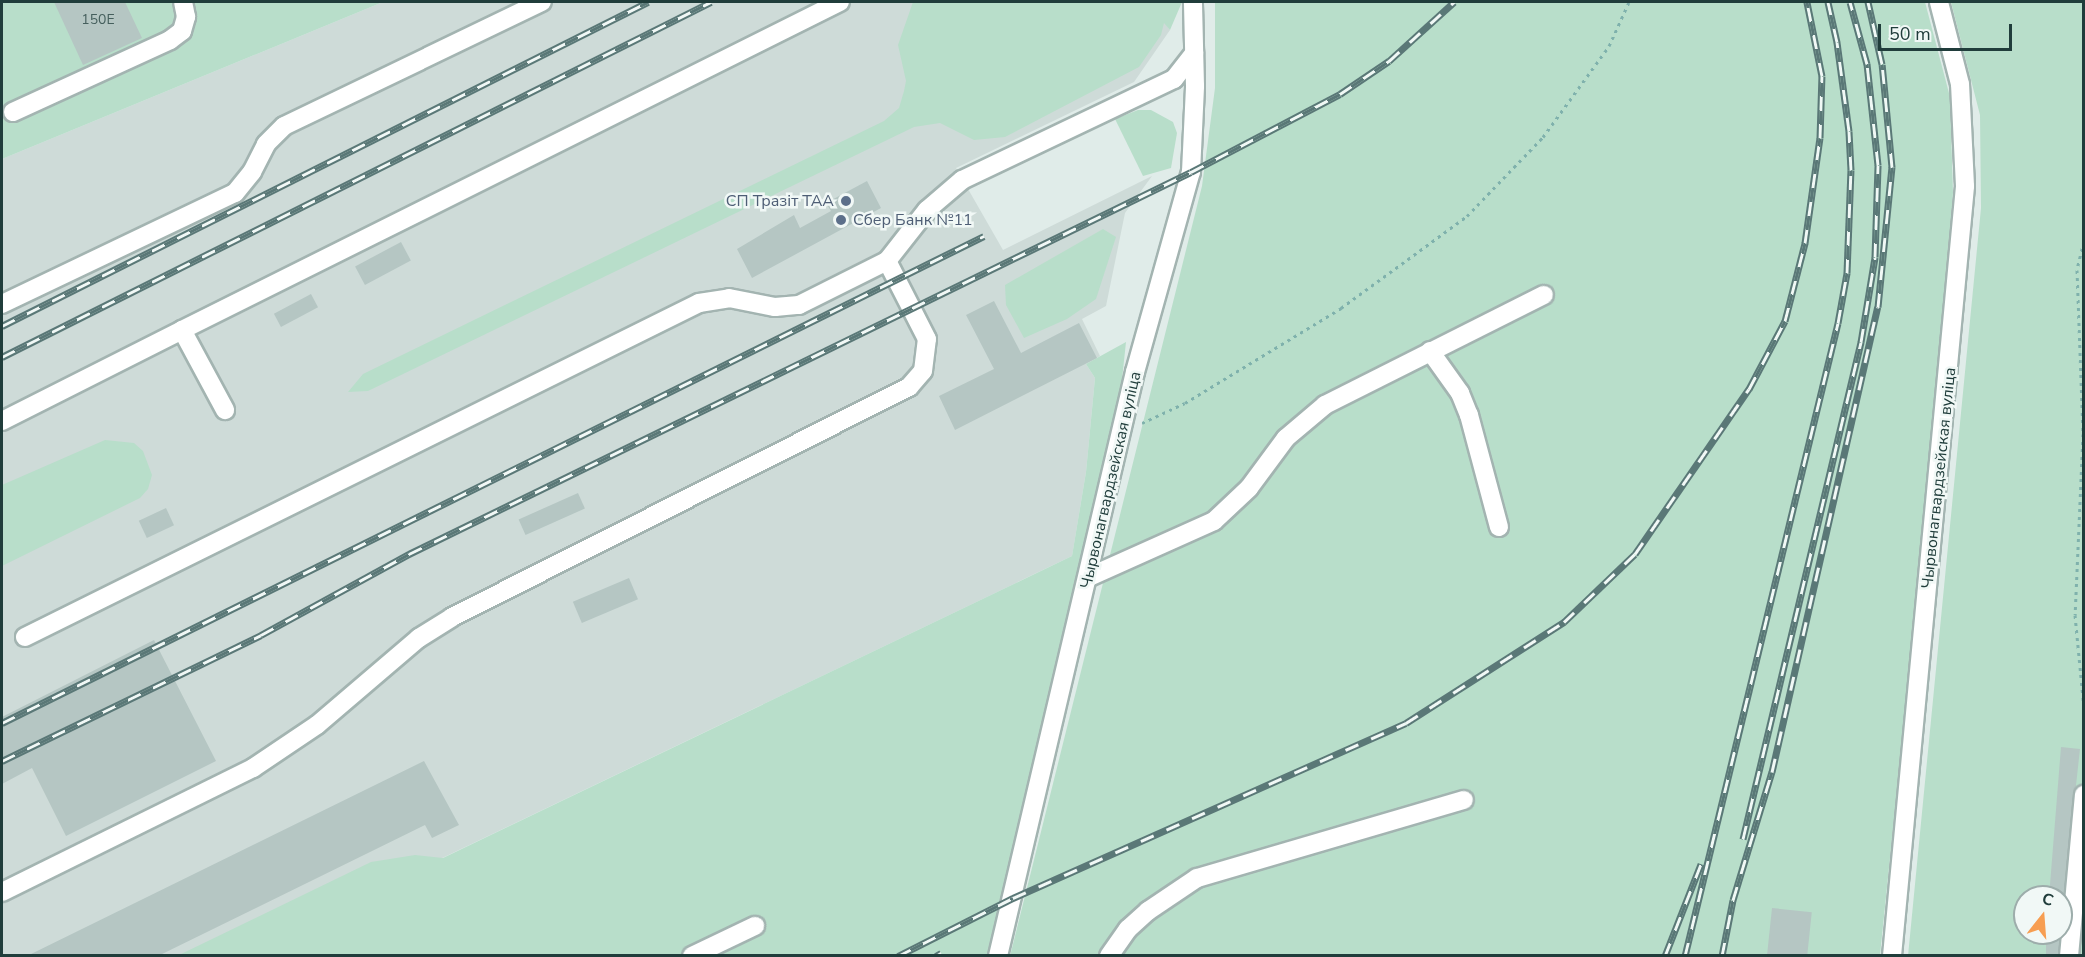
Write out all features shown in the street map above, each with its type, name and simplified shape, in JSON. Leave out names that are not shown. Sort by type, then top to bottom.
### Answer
[{"type":"street","points":[[13,112],[170,40],[182,31],[186,17],[183,2]]},
{"type":"street","points":[[2,304],[235,193],[252,172],[266,144],[284,126],[542,2]]},
{"type":"street","points":[[2,421],[840,2]]},
{"type":"street","name":"Чырвонагвардзейская вуліца","points":[[998,956],[1124,431],[1135,372],[1191,172],[1193,2]]},
{"type":"street","name":"Чырвонагвардзейская вуліца","points":[[1892,956],[1965,186],[1960,84],[1939,2]]},
{"type":"street","points":[[25,637],[699,303],[729,298],[775,307],[799,305],[887,261],[927,210],[951,187],[1174,79],[1194,53]]},
{"type":"street","points":[[2,892],[254,768],[317,725],[419,638],[444,622],[909,387],[923,371],[927,339],[887,261]]},
{"type":"street","points":[[1089,577],[1214,521],[1233,506],[1286,438],[1305,420],[1348,392],[1544,295]]},
{"type":"street","points":[[182,330],[225,410]]},
{"type":"street","points":[[1430,351],[1460,393],[1469,415],[1499,527]]},
{"type":"street","points":[[2069,956],[2084,795]]},
{"type":"street","points":[[1109,956],[1128,929],[1148,911],[1197,878],[1464,800]]},
{"type":"street","points":[[692,956],[755,926]]},
{"type":"path","points":[[1124,431],[1185,403],[1341,308],[1467,216],[1543,137],[1609,46],[1629,2]]},
{"type":"path","points":[[2084,241],[2077,270],[2083,434],[2075,615],[2084,708]]},
{"type":"shaded area","points":[[383,2],[1150,2],[1170,30],[1134,82],[956,168],[1003,250],[1152,176],[1125,213],[1106,306],[1082,319],[1100,356],[1086,364],[1095,378],[1086,472],[1072,556],[240,955],[2,956],[2,159]]},
{"type":"green space","points":[[2,2],[383,2],[2,159]]},
{"type":"green space","points":[[913,2],[1182,2],[1170,30],[1164,23],[1161,35],[1139,67],[1005,137],[974,140],[940,123],[914,127],[368,391],[348,392],[363,374],[884,121],[899,108],[904,91],[906,81],[898,45]]},
{"type":"green space","points":[[1215,2],[1925,2],[1950,97],[1953,193],[1937,402],[1880,955],[1010,956],[1202,186],[1215,88]]},
{"type":"green space","points":[[1951,2],[2083,2],[2083,955],[1908,956],[1981,208],[1980,115]]},
{"type":"green space","points":[[1138,110],[1151,110],[1173,122],[1177,133],[1171,168],[1143,176],[1115,119]]},
{"type":"green space","points":[[1103,229],[1116,237],[1096,299],[1067,319],[1024,338],[1006,305],[1005,285]]},
{"type":"green space","points":[[1126,342],[1121,389],[1102,475],[987,955],[177,956],[371,862],[415,855],[443,858],[1072,556],[1086,472],[1095,378],[1086,364]]},
{"type":"green space","points":[[105,440],[134,443],[143,451],[152,475],[148,489],[140,498],[2,566],[2,485]]},
{"type":"building","points":[[54,2],[125,2],[142,38],[83,65]]},
{"type":"building","points":[[867,181],[881,208],[752,278],[737,249],[794,215],[800,228],[831,211],[826,203]]},
{"type":"building","points":[[401,242],[411,261],[365,285],[355,266]]},
{"type":"building","points":[[311,294],[318,307],[281,327],[274,314]]},
{"type":"building","points":[[994,301],[1021,353],[1079,323],[1097,358],[955,430],[939,396],[994,369],[966,315]]},
{"type":"building","points":[[578,493],[585,509],[526,535],[519,519]]},
{"type":"building","points":[[166,508],[174,525],[147,538],[139,521]]},
{"type":"building","points":[[629,578],[638,599],[582,623],[573,602]]},
{"type":"building","points":[[154,640],[216,761],[66,836],[32,768],[2,784],[2,717]]},
{"type":"building","points":[[2061,747],[2080,749],[2065,885],[2050,885]]},
{"type":"building","points":[[424,761],[459,825],[432,838],[425,825],[158,956],[27,956]]},
{"type":"building","points":[[1772,908],[1812,912],[1807,956],[1767,956]]},
{"type":"building","points":[[2046,945],[2060,945],[2060,956],[2046,956]]},
{"type":"railway","points":[[2,326],[648,2]]},
{"type":"railway","points":[[2,357],[711,2]]},
{"type":"railway","points":[[2,761],[261,635],[409,554],[1191,172],[1340,94],[1389,61],[1454,2]]},
{"type":"railway","points":[[898,956],[1013,898],[1406,723],[1564,622],[1635,554],[1749,389],[1785,321],[1805,243],[1820,138],[1822,76],[1807,2]]},
{"type":"railway","points":[[1685,956],[1838,323],[1847,273],[1851,170],[1849,131],[1837,42],[1828,2]]},
{"type":"railway","points":[[1743,839],[1861,342],[1875,257],[1878,165],[1867,64],[1850,2]]},
{"type":"railway","points":[[1722,956],[1733,900],[1772,772],[1878,307],[1892,167],[1882,64],[1868,2]]},
{"type":"railway","points":[[2,723],[984,236]]},
{"type":"railway","points":[[1665,956],[1701,864]]},
{"type":"railway","points":[[936,956],[941,953]]},
{"type":"place","name":"СП Тразіт ТАА","points":[[846,201]]},
{"type":"place","name":"Сбер Банк №11","points":[[841,220]]}]
